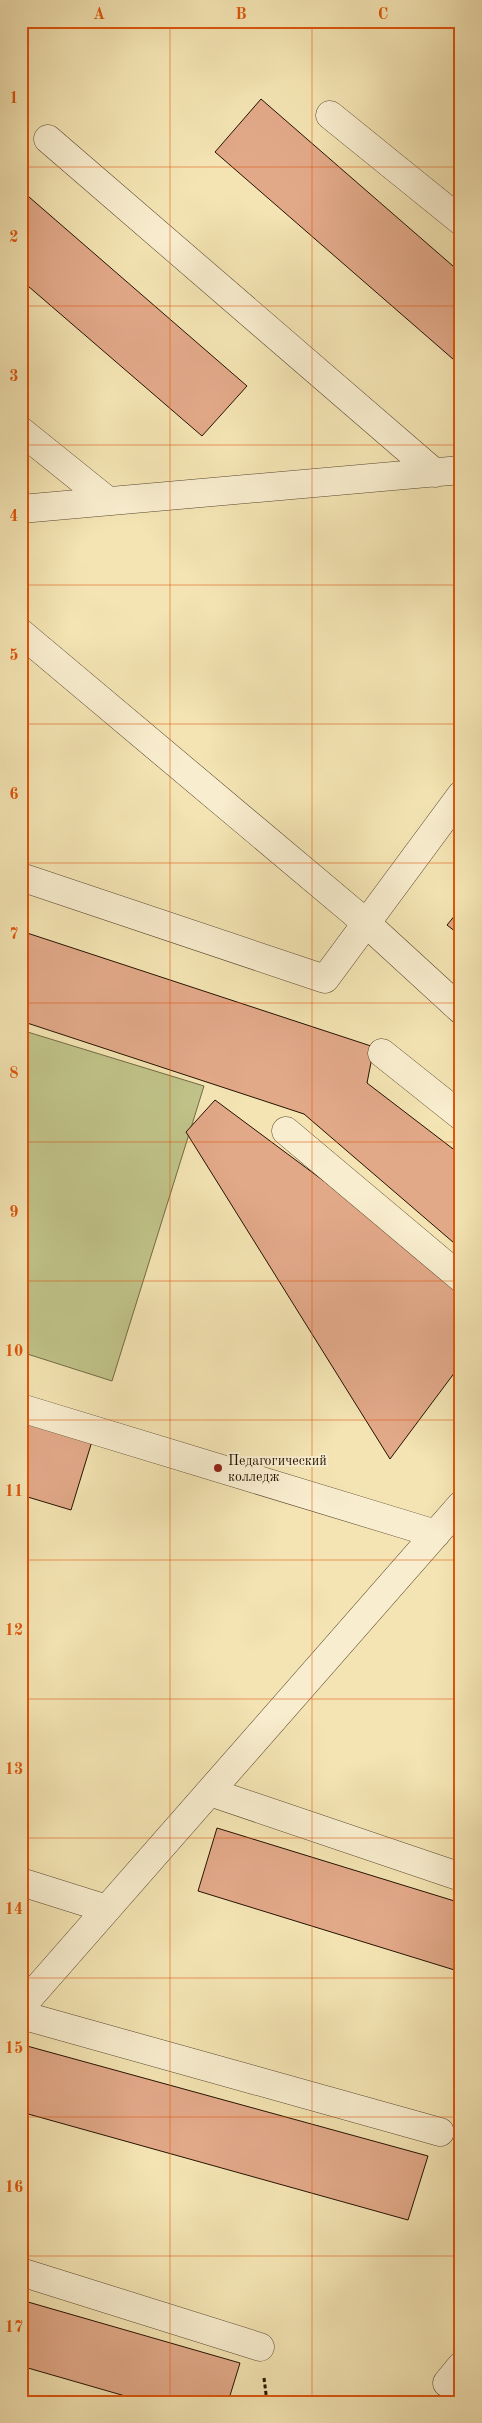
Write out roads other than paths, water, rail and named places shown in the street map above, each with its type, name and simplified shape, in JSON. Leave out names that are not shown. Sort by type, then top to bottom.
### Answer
[{"type":"street","points":[[330,115],[461,221]]},
{"type":"street","points":[[48,139],[448,471]]},
{"type":"street","points":[[21,431],[108,501]]},
{"type":"street","points":[[21,509],[448,471]]},
{"type":"street","points":[[21,633],[365,922],[461,1010]]},
{"type":"street","points":[[21,877],[325,979],[365,922],[461,795]]},
{"type":"street","points":[[382,1053],[461,1116]]},
{"type":"street","points":[[286,1131],[461,1278]]},
{"type":"street","points":[[21,1408],[436,1534]]},
{"type":"street","points":[[21,2007],[461,1505]]},
{"type":"street","points":[[210,1792],[461,1877]]},
{"type":"street","points":[[21,1882],[107,1909]]},
{"type":"street","points":[[21,2015],[440,2132]]},
{"type":"street","points":[[21,2272],[260,2347]]},
{"type":"place","name":"Педагогический колледж","points":[[218,1468]]}]
